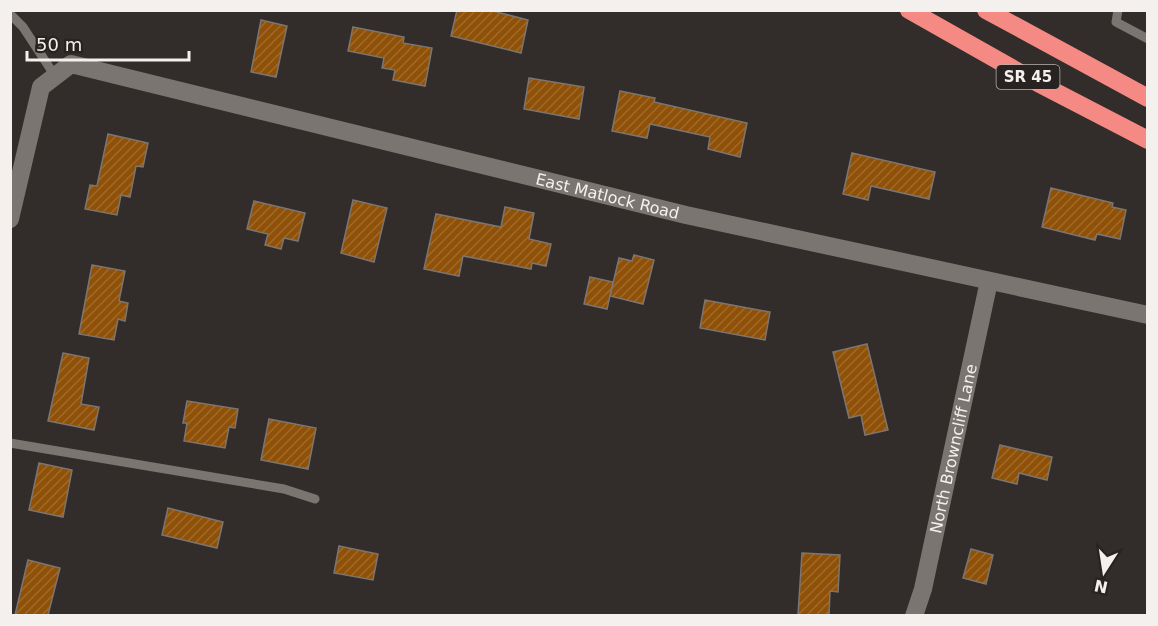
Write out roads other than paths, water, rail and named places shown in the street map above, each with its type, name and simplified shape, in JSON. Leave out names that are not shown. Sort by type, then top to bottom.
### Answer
[{"type":"highway","name":"SR 45","points":[[909,10],[1038,83],[1148,140]]},
{"type":"highway","name":"SR 45","points":[[986,10],[1148,98]]},
{"type":"street","name":"East Matlock Road","points":[[56,76],[70,64],[675,212],[1148,315]]},
{"type":"street","points":[[10,219],[41,87],[56,76]]},
{"type":"street","name":"North Browncliff Lane","points":[[914,615],[923,589],[989,281]]},
{"type":"lane","points":[[1118,10],[1116,22],[1148,39]]},
{"type":"lane","points":[[10,14],[23,27],[56,76]]},
{"type":"lane","points":[[10,442],[284,489],[315,499]]}]
